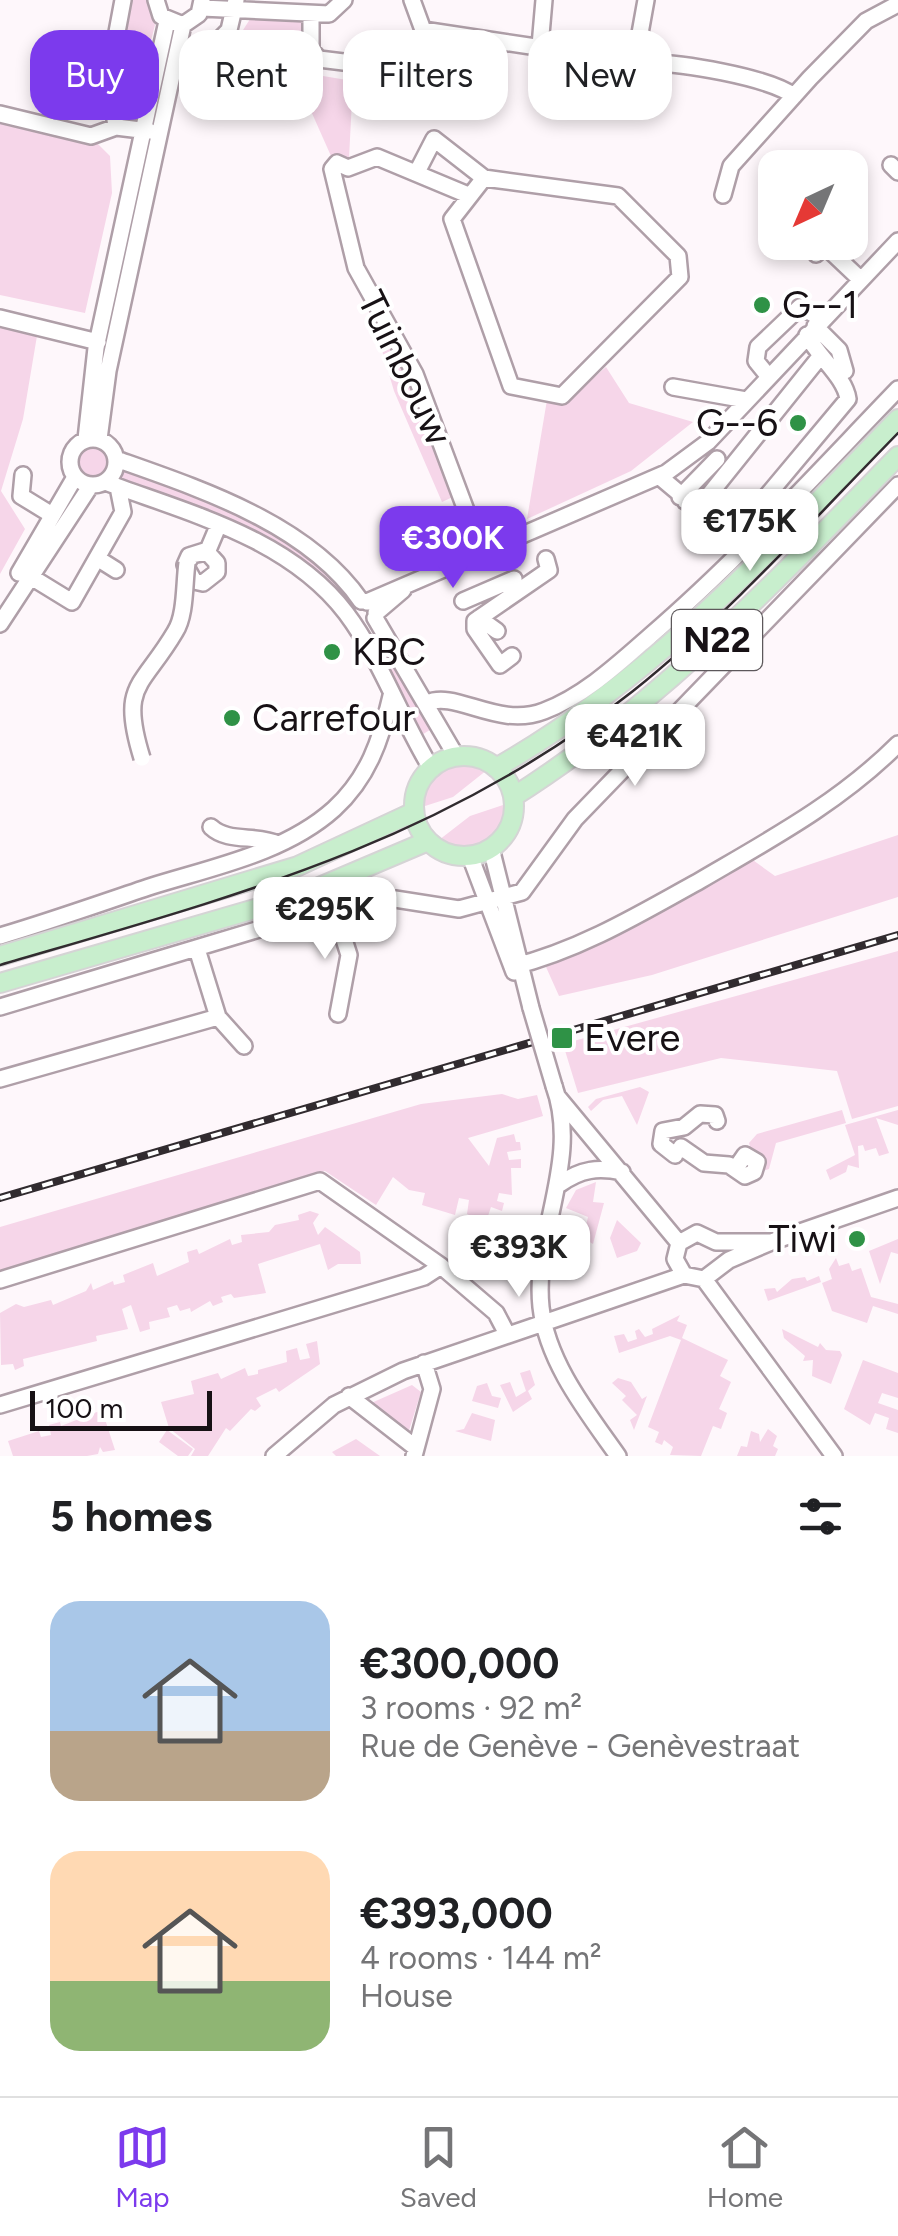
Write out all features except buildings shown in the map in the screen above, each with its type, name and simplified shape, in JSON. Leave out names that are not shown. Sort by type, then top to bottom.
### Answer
[{"type":"main road","name":"N22","points":[[496,768],[540,742],[674,644],[898,419]]},
{"type":"main road","name":"N22","points":[[513,797],[562,766],[695,660],[898,456]]},
{"type":"main road","points":[[456,756],[470,756],[496,768],[513,797],[510,826],[491,848],[470,856],[447,854],[428,841],[414,812],[417,788],[431,768],[456,756]]},
{"type":"main road","points":[[0,956],[298,866],[414,812]]},
{"type":"main road","points":[[0,983],[296,897],[428,841]]},
{"type":"street","points":[[116,126],[110,75],[123,0]]},
{"type":"street","points":[[156,0],[175,23]]},
{"type":"street","points":[[175,23],[195,19],[202,4],[329,14],[344,0]]},
{"type":"street","points":[[412,0],[424,30],[528,44]]},
{"type":"street","points":[[541,30],[544,0]]},
{"type":"street","points":[[641,30],[646,0]]},
{"type":"street","points":[[723,195],[730,166],[794,96],[866,21],[898,4]]},
{"type":"street","points":[[229,30],[237,5]]},
{"type":"street","points":[[311,14],[311,50],[318,59],[343,62]]},
{"type":"street","points":[[93,439],[98,342],[175,23]]},
{"type":"street","points":[[672,67],[752,80],[782,88],[794,96]]},
{"type":"street","points":[[0,114],[91,136],[116,126],[150,131]]},
{"type":"street","points":[[0,607],[76,477],[70,456],[93,439],[150,131]]},
{"type":"street","points":[[417,172],[434,139],[484,178],[618,196],[678,256],[680,277],[562,396],[510,386],[452,218],[484,178]]},
{"type":"street","name":"Tuinbouw","points":[[468,195],[377,157],[343,174],[336,195],[356,268],[415,374],[482,553]]},
{"type":"street","points":[[431,768],[352,621],[353,603],[370,608],[482,553],[660,477],[708,442],[898,240]]},
{"type":"street","points":[[840,260],[861,280]]},
{"type":"street","points":[[770,377],[756,361],[758,347],[800,307],[839,350],[845,371]]},
{"type":"street","points":[[0,318],[98,342]]},
{"type":"street","points":[[660,477],[723,530],[740,528],[848,399],[846,385],[819,358],[815,327]]},
{"type":"street","points":[[683,499],[705,500],[819,358]]},
{"type":"street","points":[[674,386],[746,400]]},
{"type":"street","points":[[427,703],[438,698],[508,717],[542,712],[582,691],[702,590],[898,389]]},
{"type":"street","points":[[0,624],[28,576],[114,472],[116,459],[111,446],[93,439]]},
{"type":"street","points":[[116,459],[270,522],[326,563],[370,608],[456,756]]},
{"type":"street","points":[[683,499],[717,459]]},
{"type":"street","points":[[23,475],[21,496],[52,515]]},
{"type":"street","points":[[76,477],[218,524],[283,557],[352,621],[366,628],[370,608]]},
{"type":"street","points":[[28,576],[72,602],[123,512],[105,485]]},
{"type":"street","points":[[0,1007],[334,908],[395,899],[459,909],[505,897],[530,885],[575,818],[898,485]]},
{"type":"street","points":[[142,758],[133,724],[135,695],[142,676],[177,631],[187,564],[192,556],[207,552],[218,563],[218,572],[203,583],[194,581],[185,565],[189,556],[208,550],[218,524]]},
{"type":"street","points":[[97,558],[116,570]]},
{"type":"street","points":[[500,665],[475,629],[479,618],[549,570],[546,558]]},
{"type":"street","points":[[463,601],[514,579]]},
{"type":"street","points":[[479,618],[497,632]]},
{"type":"street","points":[[0,936],[278,844],[333,810],[353,788],[374,756],[391,696]]},
{"type":"street","points":[[517,966],[555,956],[731,862],[829,804],[898,744]]},
{"type":"street","points":[[211,827],[226,837],[258,835],[278,844]]},
{"type":"street","points":[[491,848],[505,897],[517,966]]},
{"type":"street","points":[[470,856],[517,966],[556,1091],[560,1184],[543,1275],[544,1320],[570,1383],[617,1456]]},
{"type":"street","points":[[334,908],[349,955],[338,1014]]},
{"type":"street","points":[[197,949],[218,1017],[244,1046]]},
{"type":"street","points":[[0,1079],[218,1017]]},
{"type":"street","points":[[556,1091],[679,1243],[680,1270]]},
{"type":"street","points":[[717,1120],[715,1115],[700,1114],[684,1126],[663,1131],[661,1144],[704,1163],[736,1168]]},
{"type":"street","points":[[560,1184],[576,1172],[602,1168],[622,1172]]},
{"type":"street","points":[[0,1280],[320,1181],[442,1266],[496,1313],[506,1334]]},
{"type":"street","points":[[704,1279],[718,1267],[771,1242],[898,1198]]},
{"type":"street","points":[[679,1243],[697,1234],[716,1242],[771,1242]]},
{"type":"street","points":[[716,1242],[721,1256],[718,1267]]},
{"type":"street","points":[[0,1406],[424,1277],[442,1266]]},
{"type":"street","points":[[274,1456],[349,1396],[424,1362],[649,1285],[680,1270],[704,1279],[834,1456]]},
{"type":"street","points":[[349,1396],[415,1452],[432,1388],[424,1362]]},
{"type":"shaded area","points":[[128,0],[147,0],[154,30],[123,30]]},
{"type":"shaded area","points":[[252,16],[300,19],[305,30],[243,30]]},
{"type":"shaded area","points":[[323,76],[343,79],[343,120],[351,120],[349,158],[331,156],[315,120],[323,120]]},
{"type":"shaded area","points":[[0,122],[96,142],[110,156],[112,193],[85,313],[0,295]]},
{"type":"shaded area","points":[[367,300],[417,392],[457,495],[442,502],[394,391]]},
{"type":"shaded area","points":[[0,310],[40,318],[23,419],[1,491],[25,529],[0,574]]},
{"type":"shaded area","points":[[606,367],[629,403],[693,422],[631,471],[527,519],[547,400],[567,401]]},
{"type":"shaded area","points":[[93,448],[103,452],[107,462],[103,472],[93,476],[83,472],[79,462],[83,452]]},
{"type":"shaded area","points":[[122,465],[291,540],[347,588],[337,599],[309,572],[115,480]]},
{"type":"shaded area","points":[[381,636],[433,728],[420,736],[369,643]]},
{"type":"shaded area","points":[[464,763],[487,770],[453,797],[422,807],[425,790],[434,776],[447,767]]},
{"type":"shaded area","points":[[506,804],[499,827],[483,842],[462,847],[439,840],[470,816]]},
{"type":"shaded area","points":[[898,835],[898,897],[652,975],[559,996],[546,967],[743,853],[775,876]]},
{"type":"shaded area","points":[[898,951],[898,1106],[852,1119],[837,1071],[721,1058],[578,1093],[563,1044]]},
{"type":"shaded area","points":[[640,1087],[649,1092],[637,1125],[622,1096],[603,1100],[591,1111],[588,1107],[596,1099]]},
{"type":"shaded area","points":[[502,1094],[518,1099],[537,1095],[543,1116],[468,1138],[489,1166],[497,1138],[514,1134],[516,1142],[520,1142],[521,1150],[507,1152],[509,1160],[521,1159],[521,1168],[511,1168],[512,1195],[499,1193],[497,1201],[504,1203],[502,1211],[491,1207],[488,1216],[505,1223],[502,1251],[497,1249],[500,1240],[474,1229],[471,1235],[462,1230],[471,1216],[467,1214],[469,1200],[459,1198],[455,1215],[422,1205],[425,1193],[409,1190],[393,1177],[376,1205],[325,1171],[0,1272],[0,1227],[421,1104]]},
{"type":"shaded area","points":[[842,1110],[846,1123],[776,1143],[769,1169],[757,1173],[749,1143],[757,1134]]},
{"type":"shaded area","points":[[898,1110],[898,1125],[876,1118],[889,1153],[879,1156],[876,1148],[865,1151],[863,1145],[858,1146],[859,1168],[848,1165],[846,1172],[830,1180],[826,1170],[855,1155],[845,1125]]},
{"type":"shaded area","points":[[596,1182],[593,1202],[604,1203],[593,1244],[583,1238],[588,1217],[566,1208],[576,1190]]},
{"type":"shaded area","points":[[310,1211],[319,1214],[313,1223],[318,1235],[325,1227],[360,1252],[361,1264],[338,1264],[328,1270],[320,1244],[258,1264],[266,1293],[234,1298],[231,1294],[221,1297],[223,1302],[213,1306],[210,1301],[191,1312],[190,1308],[180,1311],[177,1305],[167,1308],[170,1317],[149,1322],[150,1329],[140,1332],[131,1305],[122,1309],[128,1329],[96,1336],[97,1341],[23,1359],[24,1366],[15,1370],[13,1364],[1,1365],[0,1313],[16,1304],[24,1307],[51,1300],[53,1305],[86,1291],[91,1283],[93,1290],[113,1281],[114,1285],[125,1282],[123,1275],[153,1263],[157,1276],[189,1262],[187,1252],[197,1249],[199,1254],[230,1239],[232,1245],[242,1242],[241,1235],[269,1232],[275,1225],[299,1220],[298,1215]]},
{"type":"shaded area","points":[[617,1220],[641,1243],[637,1251],[617,1258],[610,1238]]},
{"type":"shaded area","points":[[898,1239],[898,1254],[891,1252],[880,1284],[869,1251]]},
{"type":"shaded area","points":[[836,1258],[839,1266],[849,1263],[852,1271],[861,1268],[871,1297],[898,1304],[898,1314],[873,1306],[867,1323],[832,1311],[822,1283],[832,1279],[829,1269]]},
{"type":"shaded area","points":[[819,1276],[821,1282],[768,1301],[764,1289],[775,1288],[777,1292],[792,1279],[805,1277],[807,1281]]},
{"type":"shaded area","points":[[680,1315],[677,1321],[687,1325],[682,1338],[728,1360],[720,1376],[731,1382],[719,1409],[727,1413],[721,1429],[713,1426],[701,1456],[670,1455],[673,1447],[664,1440],[662,1445],[655,1442],[659,1432],[648,1427],[681,1340],[670,1336],[619,1353],[614,1336],[624,1334],[628,1342],[637,1339],[635,1331],[639,1329],[645,1337],[653,1334],[652,1329]]},
{"type":"shaded area","points":[[782,1329],[818,1347],[820,1343],[826,1350],[840,1351],[831,1384],[812,1376],[813,1360],[803,1361],[805,1356],[784,1338]]},
{"type":"shaded area","points":[[317,1341],[320,1364],[279,1392],[276,1388],[256,1398],[261,1406],[255,1411],[251,1409],[230,1431],[226,1428],[208,1456],[191,1456],[195,1449],[169,1428],[161,1402],[194,1394],[191,1381],[218,1373],[221,1379],[245,1368],[248,1376],[258,1374],[258,1370],[287,1362],[286,1351],[297,1348],[300,1360],[310,1358],[306,1344]]},
{"type":"shaded area","points":[[863,1360],[898,1373],[898,1398],[882,1393],[878,1403],[898,1410],[898,1433],[886,1429],[889,1418],[875,1413],[870,1425],[844,1409]]},
{"type":"shaded area","points":[[530,1370],[535,1385],[528,1391],[532,1399],[513,1412],[500,1385],[510,1382],[516,1397],[526,1391],[520,1373]]},
{"type":"shaded area","points":[[618,1378],[631,1382],[642,1399],[647,1396],[634,1430],[630,1420],[637,1415],[622,1400],[626,1396],[612,1383]]},
{"type":"shaded area","points":[[487,1383],[492,1396],[501,1398],[498,1408],[472,1401],[477,1386]]},
{"type":"shaded area","points":[[412,1385],[421,1392],[407,1437],[369,1404]]},
{"type":"shaded area","points":[[102,1410],[115,1450],[103,1452],[100,1447],[98,1454],[87,1456],[13,1456],[8,1441],[39,1431],[41,1437],[51,1435],[49,1425],[60,1422],[61,1426]]},
{"type":"shaded area","points":[[472,1413],[495,1420],[491,1441],[455,1431],[464,1429]]},
{"type":"shaded area","points":[[768,1429],[777,1436],[775,1456],[737,1456],[741,1446],[747,1447],[751,1431],[759,1434],[760,1442]]},
{"type":"shaded area","points":[[167,1430],[193,1449],[188,1456],[178,1456],[159,1442]]},
{"type":"shaded area","points":[[356,1439],[380,1456],[336,1456],[332,1452]]},
{"type":"tram line","points":[[0,965],[170,915],[331,860],[485,789],[560,744],[633,691],[703,631],[898,433]]},
{"type":"railway","points":[[0,1198],[898,935]]},
{"type":"place","name":"G--1","points":[[762,305]]},
{"type":"place","name":"G--6","points":[[798,423]]},
{"type":"place","name":"KBC","points":[[332,652]]},
{"type":"place","name":"Carrefour","points":[[232,718]]},
{"type":"place","name":"Evere","points":[[562,1038]]},
{"type":"place","name":"Tiwi","points":[[857,1239]]}]
